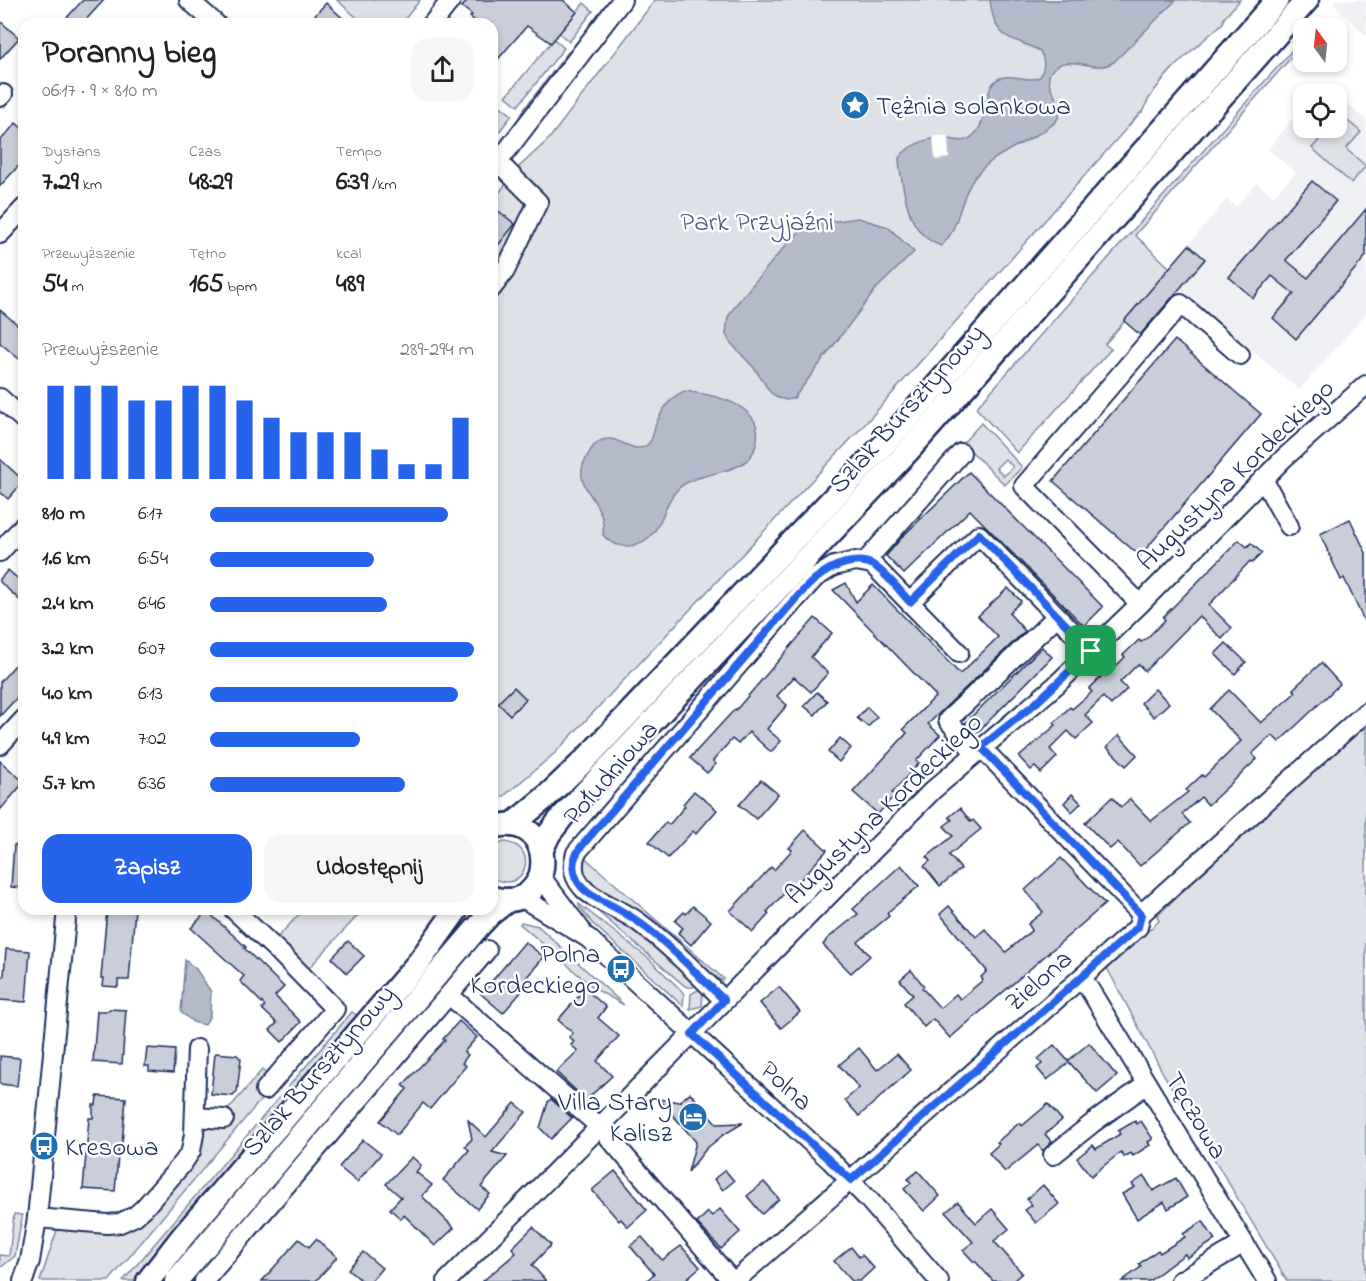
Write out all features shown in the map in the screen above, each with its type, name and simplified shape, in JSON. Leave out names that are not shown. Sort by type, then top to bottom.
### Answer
[{"type":"main road","name":"Szlak Bursztynowy","points":[[502,826],[539,803],[584,761],[894,434],[1277,0]]},
{"type":"main road","name":"Szlak Bursztynowy","points":[[542,849],[549,834],[562,817],[902,458],[1307,0]]},
{"type":"main road","points":[[502,826],[530,833],[542,849],[544,858],[541,877]]},
{"type":"main road","name":"Szlak Bursztynowy","points":[[507,898],[530,892],[541,877]]},
{"type":"main road","name":"Szlak Bursztynowy","points":[[148,1281],[183,1236],[419,962],[453,915]]},
{"type":"main road","name":"Szlak Bursztynowy","points":[[176,1281],[489,915]]},
{"type":"street","points":[[189,0],[209,18]]},
{"type":"street","points":[[437,18],[451,0]]},
{"type":"street","points":[[498,162],[622,0]]},
{"type":"street","points":[[498,169],[538,202],[521,242],[498,281]]},
{"type":"street","points":[[0,234],[18,214]]},
{"type":"street","points":[[1140,604],[1024,486],[1181,304],[1240,355]]},
{"type":"street","name":"Augustyna Kordeckiego","points":[[447,1281],[933,790],[1037,702],[1140,604],[1309,434],[1366,385]]},
{"type":"street","points":[[0,398],[18,414]]},
{"type":"street","points":[[959,653],[878,568],[865,562],[961,453]]},
{"type":"street","points":[[1263,479],[1289,526]]},
{"type":"street","points":[[0,552],[18,532]]},
{"type":"street","points":[[910,602],[979,534],[1091,651]]},
{"type":"street","name":"Południowa","points":[[724,1000],[639,922],[588,893],[576,878],[573,861],[585,842],[815,578],[834,566],[856,561],[865,562]]},
{"type":"street","points":[[1057,616],[948,720],[1141,914]]},
{"type":"street","name":"Zielona","points":[[734,1281],[1138,927],[1141,914],[1366,712]]},
{"type":"street","points":[[0,745],[18,726]]},
{"type":"street","name":"Polna","points":[[541,877],[588,939],[851,1180],[939,1281]]},
{"type":"street","name":"Polna","points":[[507,898],[588,939]]},
{"type":"street","points":[[23,1281],[30,1261],[37,1218],[66,915]]},
{"type":"street","points":[[239,915],[334,1009],[265,1090]]},
{"type":"street","points":[[204,1281],[487,950]]},
{"type":"street","name":"Tęczowa","points":[[1082,977],[1267,1281]]},
{"type":"street","points":[[449,995],[600,1127],[734,1281]]},
{"type":"street","points":[[37,1218],[120,1223],[135,1216],[171,1178],[191,1151],[193,1143],[197,1049]]},
{"type":"street","points":[[1053,1155],[1147,1084]]},
{"type":"street","points":[[195,1117],[224,1119]]},
{"type":"street","points":[[1180,1281],[1244,1243]]},
{"type":"shaded area","points":[[1336,0],[1366,0],[1366,36],[1337,8]]},
{"type":"shaded area","points":[[1347,105],[1366,119],[1366,314],[1299,390],[1162,276],[1227,199],[1236,207],[1257,183],[1273,196],[1296,173],[1268,149],[1293,119],[1293,138],[1347,138]]},
{"type":"green space","points":[[337,0],[420,0],[406,18],[357,18]]},
{"type":"green space","name":"Park Przyjaźni","points":[[655,0],[1240,0],[1224,18],[1223,23],[1167,75],[1142,112],[866,423],[555,753],[504,796],[498,796],[498,194],[519,167],[549,139]]},
{"type":"green space","points":[[584,3],[593,11],[569,42],[559,33]]},
{"type":"green space","points":[[554,39],[564,48],[518,106],[506,96]]},
{"type":"green space","points":[[1293,49],[1293,55],[1135,235],[1170,268],[1105,344],[1111,349],[1017,453],[976,408]]},
{"type":"green space","points":[[568,52],[570,53],[527,111],[524,109]]},
{"type":"green space","points":[[498,106],[512,115],[498,133]]},
{"type":"green space","points":[[1347,120],[1361,132],[1346,149],[1366,166],[1351,183],[1312,148],[1321,138],[1347,138]]},
{"type":"green space","points":[[981,423],[1022,467],[1005,485],[963,443]],"holes":[[[1005,459],[1013,467],[1004,476],[996,468]]]},
{"type":"green space","points":[[1366,721],[1366,1281],[1287,1281],[1164,1075],[1107,968],[1159,921],[1157,916],[1298,781]]},
{"type":"green space","points":[[504,842],[516,846],[523,852],[526,860],[524,869],[520,876],[512,881],[503,882],[498,880],[498,844]]},
{"type":"green space","points":[[584,857],[724,979],[722,981],[717,977],[715,979],[689,958],[645,915],[629,904],[604,895],[590,885],[583,871]]},
{"type":"green space","points":[[579,904],[649,959],[680,989],[684,994],[683,1006],[592,923]]},
{"type":"green space","points":[[589,904],[621,918],[647,938],[697,984],[691,987],[685,986]]},
{"type":"green space","points":[[298,915],[358,915],[308,969],[276,939]]},
{"type":"green space","points":[[521,922],[538,926],[624,1005],[595,989],[520,924]]},
{"type":"green space","points":[[703,989],[702,1006],[690,1009],[691,994]]},
{"type":"green space","points":[[352,1012],[358,1016],[137,1281],[123,1281]]},
{"type":"green space","points":[[262,1070],[268,1075],[264,1096],[109,1281],[40,1281],[58,1227],[118,1229],[205,1126],[227,1111]]},
{"type":"green space","points":[[14,1214],[22,1215],[15,1256],[0,1268],[0,1255],[9,1256]]},
{"type":"water","points":[[990,0],[1176,0],[1114,62],[1098,66],[1067,63],[1060,64],[1053,69],[1049,75],[1049,81],[1059,107],[1060,114],[1057,120],[981,170],[970,185],[952,231],[941,246],[925,237],[911,217],[899,158],[914,145],[928,140],[941,138],[967,140],[977,132],[981,124],[990,88],[994,82],[1005,77],[1035,79],[1040,77],[1044,67],[1040,51],[1012,39],[1000,30],[992,14]]},
{"type":"water","points":[[858,218],[888,227],[914,252],[876,289],[794,398],[787,400],[778,398],[770,392],[755,369],[730,342],[726,334],[728,317],[792,238],[810,224],[819,220],[837,221]]},
{"type":"water","points":[[685,391],[724,399],[749,414],[757,427],[756,445],[752,455],[744,463],[734,468],[688,482],[679,488],[669,501],[654,532],[648,538],[630,546],[615,544],[603,535],[600,512],[582,476],[583,466],[596,444],[606,439],[635,448],[647,445],[651,441],[664,409],[675,396]]},
{"type":"water","points":[[185,960],[196,969],[211,992],[210,1015],[205,1025],[193,1022],[181,1012]]},
{"type":"pier","points":[[933,136],[948,136],[949,158],[935,160]]},
{"type":"building","points":[[83,0],[104,0],[88,18],[66,18]]},
{"type":"building","points":[[468,0],[563,0],[577,12],[551,43],[527,26],[498,59],[498,18],[471,18],[472,15],[462,7]]},
{"type":"building","points":[[326,3],[342,18],[312,18]]},
{"type":"building","points":[[0,21],[18,39],[0,59]]},
{"type":"building","points":[[16,123],[18,125],[18,166],[0,186],[0,141]]},
{"type":"building","points":[[1312,181],[1336,201],[1286,260],[1308,278],[1366,209],[1366,256],[1296,339],[1273,318],[1294,294],[1272,276],[1253,298],[1229,277]]},
{"type":"building","points":[[498,211],[515,224],[498,245]]},
{"type":"building","points":[[1189,245],[1205,259],[1140,335],[1124,321]]},
{"type":"building","points":[[0,310],[18,325],[18,358],[0,343]]},
{"type":"building","points":[[1175,340],[1261,414],[1140,556],[1053,481]]},
{"type":"building","points":[[0,459],[18,476],[18,488],[8,499],[0,492]]},
{"type":"building","points":[[969,472],[1103,607],[1084,626],[970,510],[904,574],[886,556],[903,536]]},
{"type":"building","points":[[1350,519],[1366,553],[1366,625],[1344,578],[1341,580],[1320,534]]},
{"type":"building","points":[[1239,540],[1247,547],[1251,543],[1262,553],[1252,563],[1250,561],[1209,605],[1232,628],[1222,639],[1199,616],[1145,671],[1138,664],[1120,682],[1127,689],[1111,705],[1103,697],[1085,715],[1093,723],[1076,739],[1068,731],[1050,749],[1057,757],[1041,773],[1035,767],[1031,770],[1019,757],[1056,725],[1054,723],[1070,707],[1072,709],[1092,692],[1089,689],[1104,674],[1106,676],[1139,640],[1141,642],[1147,638],[1165,620],[1163,617]]},
{"type":"building","points":[[8,570],[18,579],[18,598],[0,582]]},
{"type":"building","points":[[846,583],[856,602],[873,585],[960,674],[998,637],[978,616],[1008,588],[1021,601],[1009,613],[1025,631],[928,724],[940,735],[916,761],[919,763],[892,793],[895,795],[878,814],[853,792],[907,733],[903,729],[936,696],[833,590]]},
{"type":"building","points":[[815,618],[832,633],[811,657],[828,673],[811,692],[794,677],[777,696],[787,705],[767,729],[781,741],[771,752],[749,732],[738,744],[732,739],[713,761],[716,764],[707,773],[690,758],[736,710]]},
{"type":"building","points":[[1226,643],[1246,662],[1235,674],[1215,654]]},
{"type":"building","points":[[1042,647],[1052,657],[975,735],[965,723]]},
{"type":"building","points":[[18,662],[18,696],[0,716],[0,682]]},
{"type":"building","points":[[1321,663],[1340,684],[1279,742],[1272,735],[1252,754],[1257,759],[1208,805],[1201,797],[1182,814],[1190,823],[1140,866],[1118,842],[1110,849],[1085,823],[1112,797],[1121,807],[1130,799],[1151,821],[1188,792],[1186,790],[1202,775],[1204,777],[1241,741],[1210,709],[1229,690],[1261,723],[1296,692],[1293,689]]},
{"type":"building","points":[[514,687],[526,699],[510,715],[498,703]]},
{"type":"building","points":[[1155,689],[1169,703],[1154,717],[1141,703]]},
{"type":"building","points":[[817,692],[827,701],[815,715],[804,706]]},
{"type":"building","points":[[867,707],[877,717],[868,727],[857,718]]},
{"type":"building","points":[[1119,735],[1137,755],[1126,766],[1107,747]]},
{"type":"building","points":[[840,738],[851,748],[839,762],[828,752]]},
{"type":"building","points":[[0,761],[18,777],[18,789],[0,810]]},
{"type":"building","points":[[761,780],[778,794],[756,819],[739,805]]},
{"type":"building","points":[[694,791],[717,810],[696,834],[693,831],[668,858],[649,842],[666,822],[669,825]]},
{"type":"building","points":[[1072,794],[1081,803],[1072,812],[1064,803]]},
{"type":"building","points":[[960,808],[971,822],[973,820],[981,829],[949,855],[961,869],[940,886],[924,866],[930,861],[927,857],[953,836],[944,826],[952,820],[949,817]]},
{"type":"building","points":[[805,830],[827,850],[793,888],[791,886],[767,912],[769,914],[753,932],[730,911],[771,867],[774,870],[792,850],[789,848]]},
{"type":"building","points":[[14,845],[18,845],[18,888],[11,887]]},
{"type":"building","points":[[1061,858],[1105,904],[950,1038],[933,1019],[924,1027],[904,1003],[913,995],[900,980],[911,970],[924,986],[922,988],[940,1008],[956,994],[960,999],[983,980],[981,977],[987,971],[940,914],[949,906],[976,937],[985,929],[1006,952],[1032,930],[1028,924],[1043,912],[1025,890]]},
{"type":"building","points":[[901,865],[919,886],[887,913],[889,916],[858,942],[870,956],[851,973],[823,945],[827,939],[858,914],[853,909]]},
{"type":"building","points":[[693,906],[711,921],[691,945],[678,933],[683,928],[675,921]]},
{"type":"building","points":[[106,915],[134,915],[129,980],[118,980],[118,987],[103,986],[104,978],[101,978]]},
{"type":"building","points":[[203,915],[211,915],[284,987],[275,996],[301,1022],[282,1042],[270,1030],[277,1023],[262,1009],[265,1006],[240,981],[244,976],[191,928]]},
{"type":"building","points":[[348,941],[364,956],[347,973],[332,958]]},
{"type":"building","points":[[525,942],[544,957],[519,986],[524,989],[503,1013],[481,994]]},
{"type":"building","points":[[6,949],[30,951],[26,1002],[0,1000],[0,979],[4,975]]},
{"type":"building","points":[[779,987],[800,1012],[781,1028],[760,1003]]},
{"type":"building","points":[[585,989],[606,1007],[598,1018],[619,1036],[597,1061],[612,1076],[586,1100],[556,1072],[578,1051],[571,1045],[574,1042],[569,1037],[573,1033],[558,1020]]},
{"type":"building","points":[[126,1010],[122,1064],[93,1062],[97,1011]]},
{"type":"building","points":[[459,1021],[477,1037],[464,1052],[468,1055],[462,1063],[466,1066],[430,1109],[423,1103],[397,1135],[380,1121],[407,1089],[403,1085],[445,1040],[443,1039]]},
{"type":"building","points":[[1089,1043],[1117,1076],[1097,1093],[1068,1061]]},
{"type":"building","points":[[1054,1045],[1069,1062],[1047,1080],[1037,1068],[1042,1064],[1038,1059]]},
{"type":"building","points":[[147,1048],[175,1050],[173,1073],[149,1071],[149,1066],[145,1066]]},
{"type":"building","points":[[859,1048],[877,1070],[897,1054],[911,1070],[859,1116],[845,1100],[859,1088],[839,1065]]},
{"type":"building","points":[[215,1053],[237,1055],[241,1059],[237,1092],[233,1096],[211,1094]]},
{"type":"building","points":[[0,1056],[20,1058],[17,1086],[0,1084]]},
{"type":"building","name":"Villa Stary Kalisz","points":[[690,1093],[717,1124],[743,1123],[706,1149],[688,1172],[696,1142],[659,1099],[679,1102]]},
{"type":"building","points":[[97,1096],[126,1098],[115,1191],[83,1189],[89,1118],[93,1118],[93,1105],[96,1105]]},
{"type":"building","points":[[551,1099],[572,1118],[551,1139],[540,1128]]},
{"type":"building","points":[[515,1103],[526,1112],[492,1152],[507,1156],[481,1187],[490,1194],[477,1209],[443,1180],[469,1150],[465,1146],[472,1139],[468,1120],[486,1137]]},
{"type":"building","points":[[1048,1104],[1062,1120],[1045,1134],[1052,1142],[1043,1151],[1038,1145],[1005,1172],[989,1153],[999,1144],[997,1142],[1019,1123],[1022,1126]]},
{"type":"building","points":[[1135,1121],[1137,1124],[1141,1121],[1153,1139],[1148,1142],[1150,1145],[1133,1156],[1131,1153],[1124,1157],[1121,1152],[1091,1176],[1077,1158],[1093,1145],[1096,1149],[1120,1134],[1118,1131]]},
{"type":"building","points":[[363,1140],[381,1154],[357,1182],[339,1167]]},
{"type":"building","points":[[412,1157],[421,1165],[416,1172],[432,1185],[422,1196],[454,1228],[435,1246],[404,1215],[401,1219],[390,1209],[401,1197],[386,1184]]},
{"type":"building","points":[[725,1170],[734,1181],[723,1190],[714,1179]]},
{"type":"building","points":[[615,1171],[647,1210],[628,1227],[621,1219],[619,1221],[592,1190]]},
{"type":"building","points":[[918,1171],[940,1196],[924,1211],[904,1189],[911,1183],[908,1179]]},
{"type":"building","points":[[1144,1176],[1153,1191],[1176,1178],[1187,1197],[1168,1209],[1164,1202],[1137,1219],[1122,1194],[1135,1187],[1132,1184]]},
{"type":"building","points":[[764,1182],[779,1199],[762,1214],[747,1196]]},
{"type":"building","points":[[1043,1185],[1059,1204],[1036,1223],[1025,1210],[1032,1205],[1027,1199]]},
{"type":"building","points":[[958,1202],[976,1223],[992,1209],[1009,1229],[994,1241],[1022,1273],[1013,1281],[993,1281],[963,1250],[973,1242],[946,1212]]},
{"type":"building","points":[[720,1209],[740,1232],[721,1249],[697,1223],[708,1212],[712,1216]]},
{"type":"building","points":[[1203,1221],[1215,1240],[1187,1258],[1185,1254],[1149,1281],[1122,1281],[1141,1267],[1139,1264],[1158,1250],[1160,1253],[1185,1237],[1183,1234]]},
{"type":"building","points":[[533,1227],[551,1245],[532,1265],[546,1281],[483,1281],[516,1253],[512,1248]]},
{"type":"building","points":[[642,1237],[662,1260],[681,1246],[700,1267],[684,1281],[646,1281],[654,1274],[630,1246]]},
{"type":"building","points":[[299,1239],[309,1247],[316,1239],[337,1257],[316,1281],[262,1281]]},
{"type":"building","points":[[851,1247],[859,1257],[862,1255],[874,1268],[860,1281],[852,1281],[834,1261]]},
{"type":"building","points":[[363,1252],[382,1268],[371,1281],[362,1281],[348,1269]]},
{"type":"place","name":"Tężnia solankowa","points":[[855,105]]},
{"type":"place","name":"Polna Kordeckiego","points":[[621,969]]},
{"type":"place","name":"Villa Stary Kalisz","points":[[693,1117]]},
{"type":"place","name":"Kresowa","points":[[44,1146]]},
{"type":"route","points":[[979,534],[1091,651],[1056,686],[981,747],[1141,914],[1138,927],[851,1180],[692,1034],[724,1000],[639,922],[588,893],[581,886],[573,870],[576,853],[778,619],[815,578],[834,566],[856,561],[872,564],[910,602],[979,534]]}]
